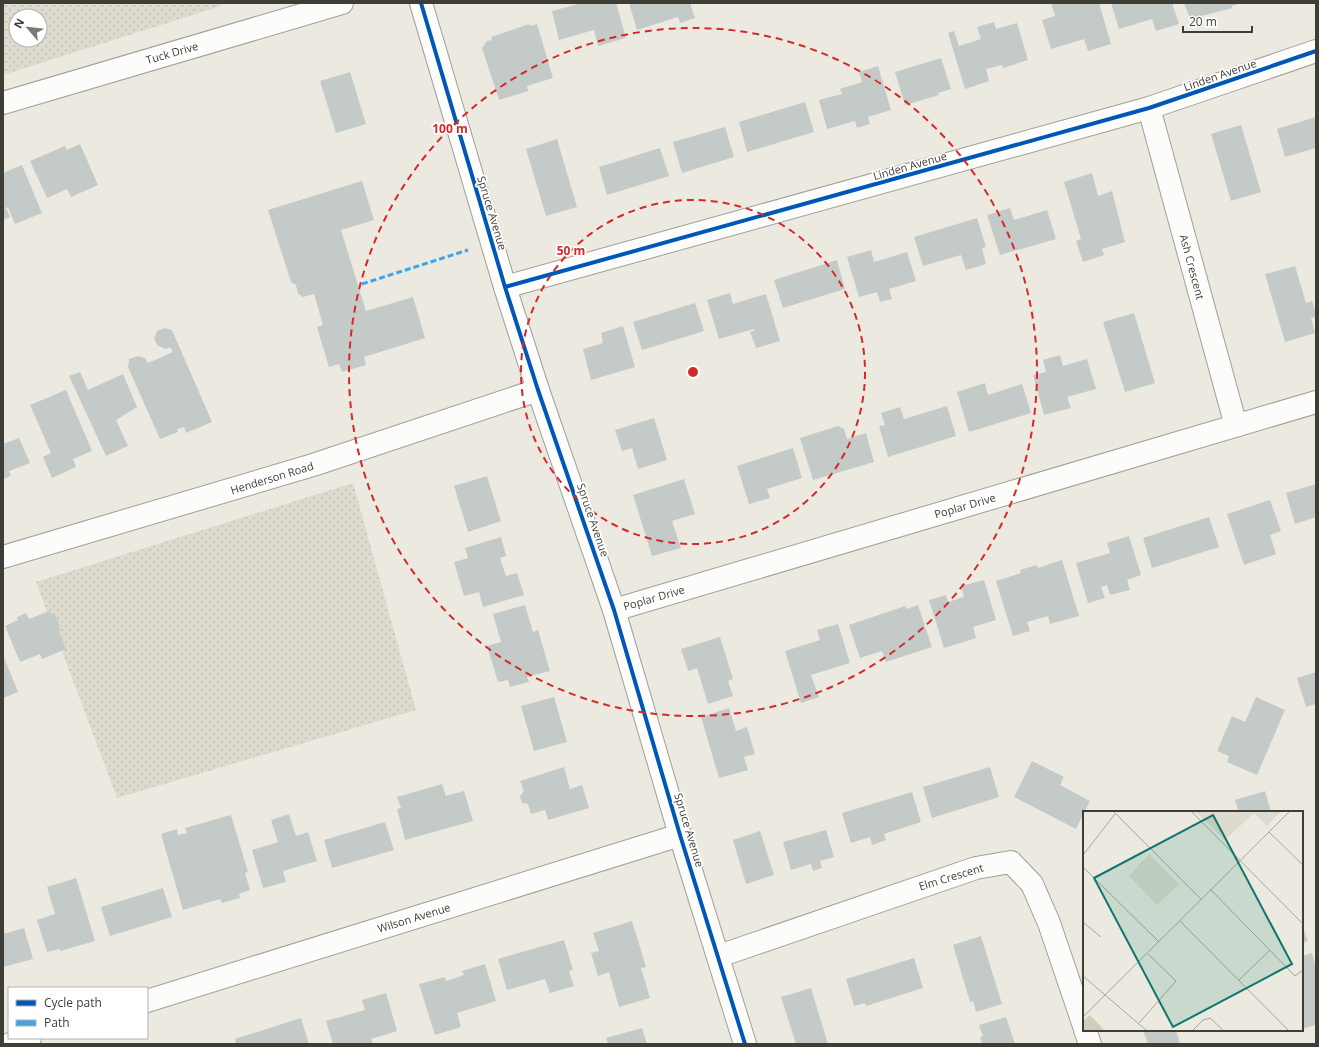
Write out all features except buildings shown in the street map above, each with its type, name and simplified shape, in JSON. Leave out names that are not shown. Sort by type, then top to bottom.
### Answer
[{"type":"street","name":"Tuck Drive","points":[[3,103],[342,3]]},
{"type":"street","name":"Spruce Avenue","points":[[421,3],[505,287],[538,390],[614,610],[680,835],[719,956],[745,1044]]},
{"type":"street","name":"Linden Avenue","points":[[505,287],[1149,108],[1316,51]]},
{"type":"street","name":"Ash Crescent","points":[[1149,108],[1236,426]]},
{"type":"street","name":"Henderson Road","points":[[3,557],[306,468],[538,390]]},
{"type":"street","name":"Poplar Drive","points":[[614,610],[1316,402]]},
{"type":"street","name":"Wilson Avenue","points":[[148,1001],[680,835]]},
{"type":"street","name":"Elm Crescent","points":[[719,956],[976,868],[1011,862],[1032,884],[1049,923],[1083,1023]]},
{"type":"street","points":[[1085,1031],[1090,1044]]},
{"type":"street","points":[[10,1044],[27,1039]]},
{"type":"shaded area","points":[[3,3],[220,3],[221,6],[3,75]]},
{"type":"shaded area","points":[[353,483],[416,710],[117,798],[36,582]]},
{"type":"marked path","points":[[362,284],[468,250]]},
{"type":"cycle path","points":[[421,3],[505,287],[538,390],[614,610],[680,835],[745,1044]]},
{"type":"cycle path","points":[[505,287],[1149,108],[1316,51]]}]
